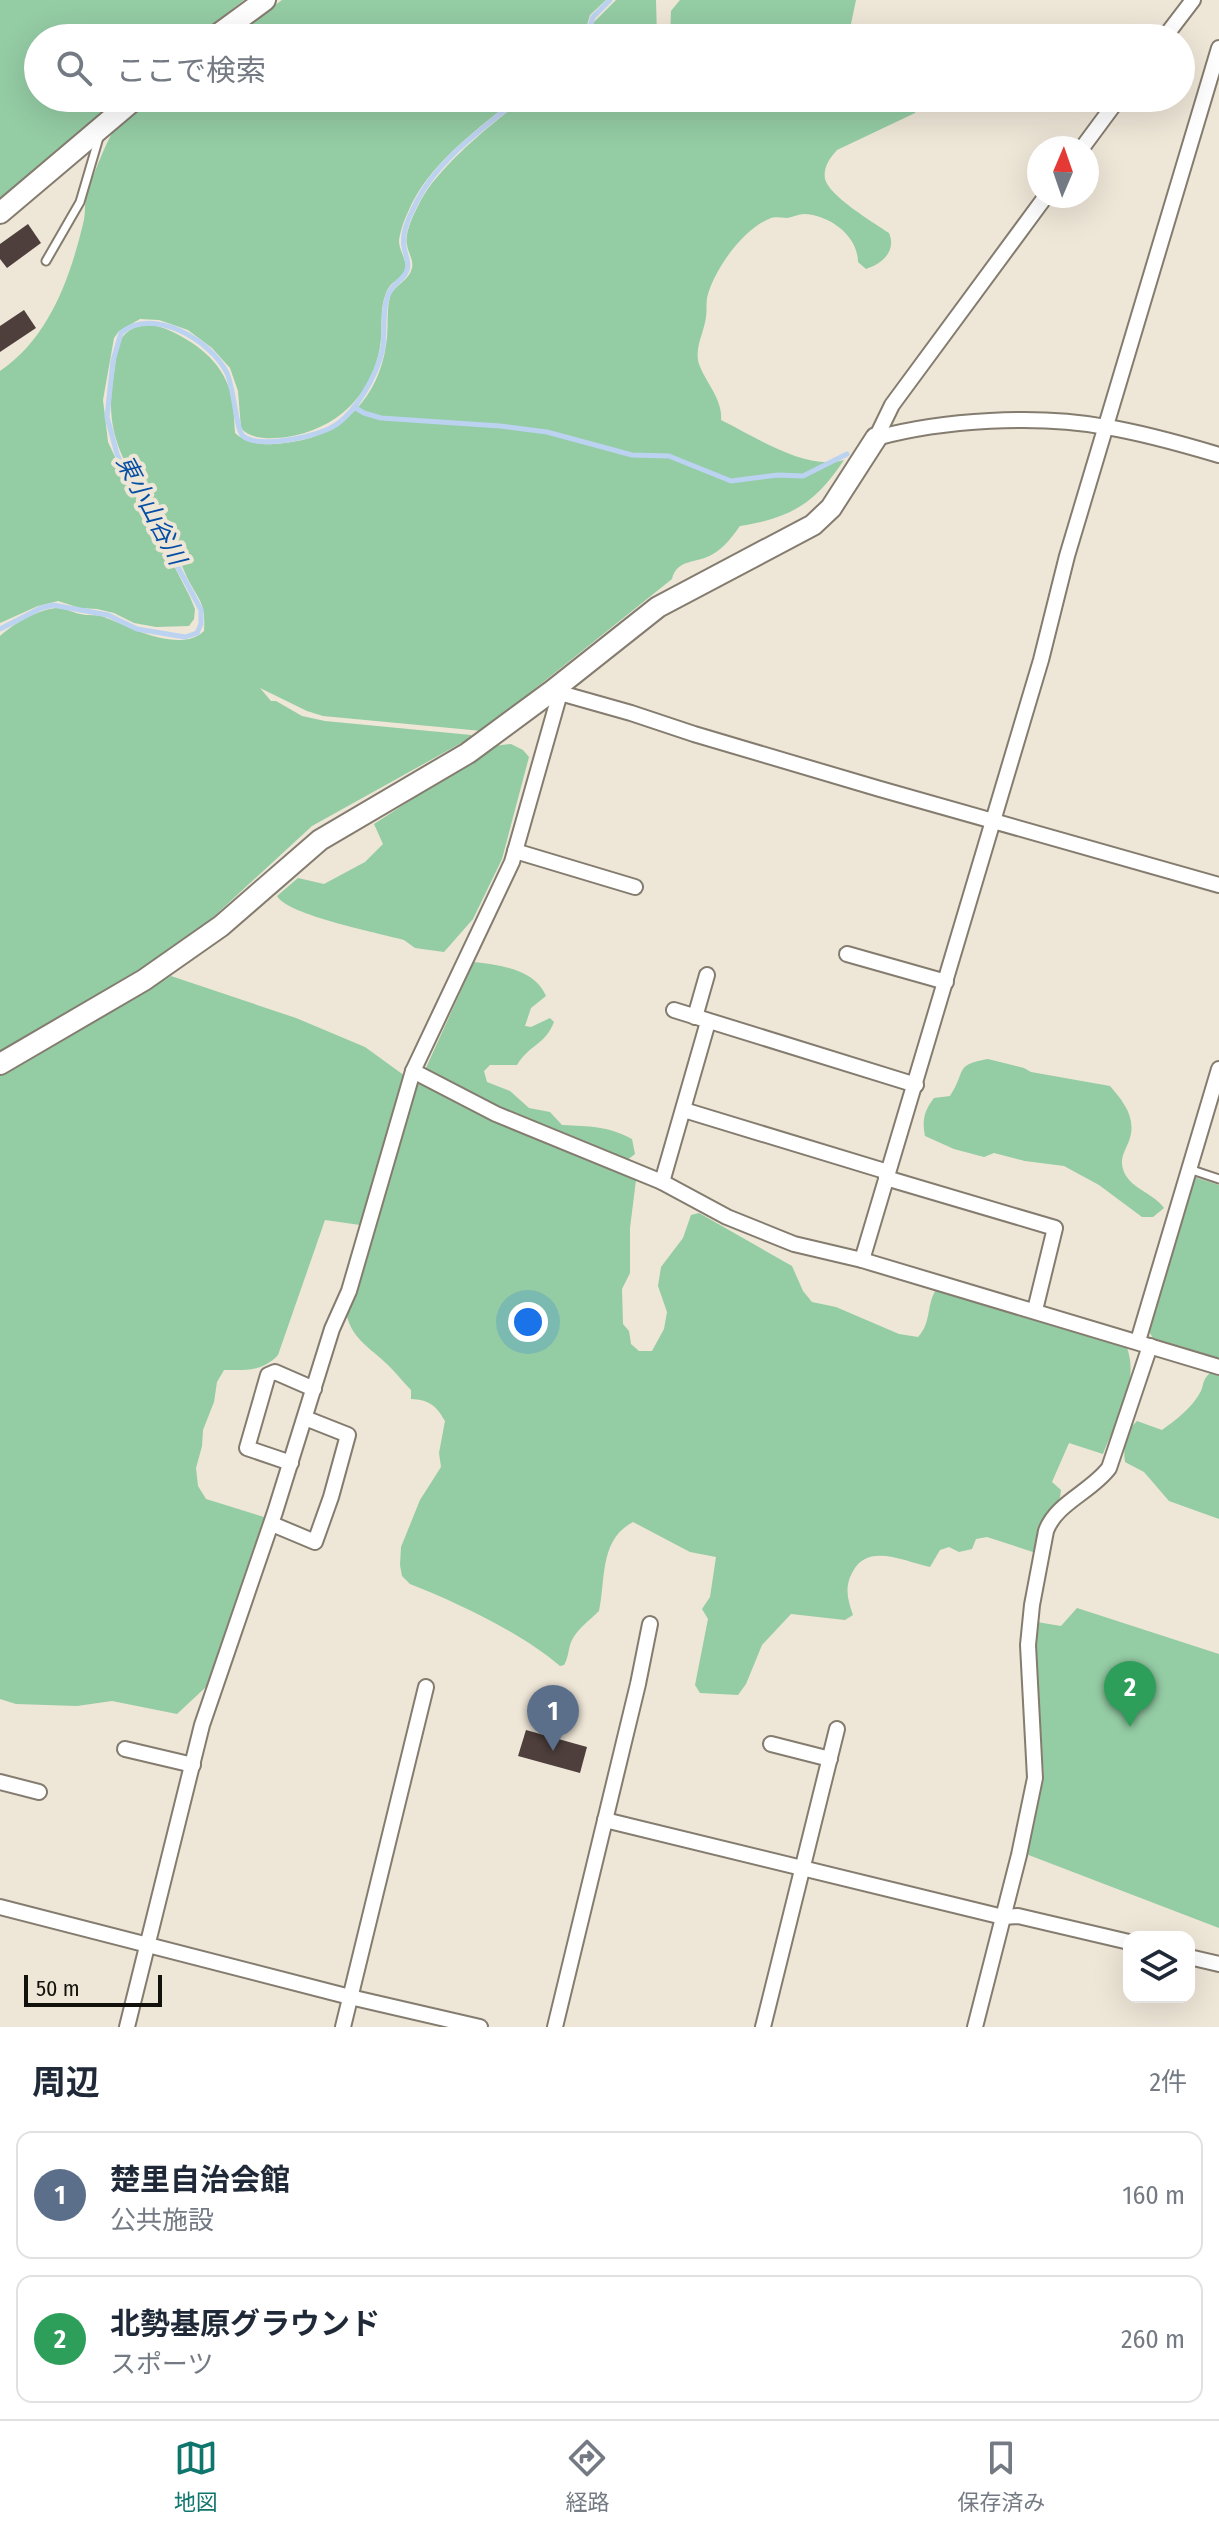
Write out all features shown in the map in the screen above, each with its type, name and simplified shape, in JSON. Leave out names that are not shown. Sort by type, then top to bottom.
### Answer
[{"type":"street","points":[[232,24],[265,0]]},
{"type":"street","points":[[1175,24],[1193,0]]},
{"type":"street","points":[[862,1260],[994,820],[1105,426],[1219,48]]},
{"type":"street","points":[[0,213],[119,112]]},
{"type":"street","points":[[1091,136],[1109,112]]},
{"type":"street","points":[[0,1064],[144,980],[221,926],[320,840],[468,753],[556,692],[658,607],[813,525],[831,508],[876,438],[892,405],[1037,208]]},
{"type":"street","points":[[876,438],[912,428],[999,422],[1068,422],[1105,426],[1219,455]]},
{"type":"street","points":[[556,692],[880,789],[1219,885]]},
{"type":"street","points":[[127,2027],[202,1725],[272,1524],[332,1329],[349,1291],[413,1071],[515,851],[556,692]]},
{"type":"street","points":[[515,851],[635,887]]},
{"type":"street","points":[[847,954],[946,982]]},
{"type":"street","points":[[662,1182],[684,1110],[702,1019],[707,975]]},
{"type":"street","points":[[674,1010],[916,1085]]},
{"type":"street","points":[[975,2027],[1035,1778],[1028,1645],[1046,1531],[1050,1519],[1098,1482],[1109,1468],[1219,1069]]},
{"type":"street","points":[[413,1071],[496,1114],[662,1182],[727,1217],[794,1244],[862,1260],[1035,1310],[1219,1367]]},
{"type":"street","points":[[684,1110],[1055,1228],[1035,1310]]},
{"type":"street","points":[[291,1463],[247,1448],[268,1375],[275,1372],[314,1389]]},
{"type":"street","points":[[272,1524],[315,1542],[331,1497],[348,1435],[305,1418]]},
{"type":"street","points":[[555,2027],[650,1624]]},
{"type":"street","points":[[343,2027],[426,1687]]},
{"type":"street","points":[[763,2027],[837,1729]]},
{"type":"street","points":[[771,1744],[830,1759]]},
{"type":"street","points":[[125,1749],[193,1765]]},
{"type":"street","points":[[0,1782],[39,1792]]},
{"type":"street","points":[[605,1820],[1003,1917],[1018,1916],[1123,1941]]},
{"type":"street","points":[[0,1907],[350,1997],[480,2027]]},
{"type":"street","points":[[1195,1958],[1219,1964]]},
{"type":"lane","points":[[46,261],[80,202],[103,125]]},
{"type":"lane","points":[[1189,1169],[1219,1179]]},
{"type":"green space","points":[[0,0],[244,0],[213,24],[24,24],[24,112],[103,112],[0,199]]},
{"type":"green space","points":[[282,0],[606,0],[590,15],[587,24],[250,24]]},
{"type":"green space","points":[[616,0],[656,0],[657,24],[594,22]]},
{"type":"green space","points":[[680,0],[856,0],[851,24],[671,24],[671,11]]},
{"type":"green space","points":[[498,112],[454,149],[417,195],[400,237],[405,270],[388,289],[384,299],[380,347],[369,381],[348,408],[321,427],[287,437],[256,437],[245,432],[241,428],[238,391],[230,368],[212,348],[188,330],[159,320],[140,319],[119,331],[114,338],[103,400],[108,442],[130,489],[163,535],[170,558],[195,609],[189,626],[156,627],[134,623],[114,613],[58,601],[38,606],[0,623],[0,371],[32,342],[55,305],[84,220],[87,193],[113,131],[128,114]]},
{"type":"green space","points":[[508,112],[915,112],[837,150],[825,171],[828,186],[835,193],[889,233],[891,246],[882,260],[866,269],[858,262],[848,236],[823,218],[804,214],[774,218],[759,224],[730,252],[707,298],[698,358],[719,405],[721,420],[797,457],[813,461],[844,460],[823,488],[800,506],[758,523],[740,526],[717,551],[683,564],[672,579],[482,731],[323,716],[260,688],[271,701],[302,716],[472,737],[312,826],[211,919],[157,960],[0,1051],[0,636],[26,618],[56,608],[101,616],[169,639],[182,640],[204,631],[200,601],[163,525],[118,446],[111,413],[111,394],[117,350],[122,338],[131,329],[155,326],[176,334],[205,353],[226,380],[233,406],[235,433],[241,438],[262,444],[285,443],[327,431],[356,410],[376,381],[386,345],[390,297],[412,268],[407,234],[421,200],[441,172]]},
{"type":"green space","points":[[511,744],[529,757],[502,859],[473,919],[444,952],[415,948],[404,940],[315,916],[284,903],[277,896],[298,878],[324,884],[365,862],[383,844],[374,824],[494,746]]},
{"type":"green space","points":[[474,962],[515,970],[534,980],[546,996],[531,1008],[525,1026],[531,1027],[550,1018],[554,1022],[546,1035],[517,1065],[490,1065],[484,1071],[487,1082],[510,1091],[529,1108],[550,1112],[562,1125],[623,1134],[632,1139],[635,1154],[626,1161],[506,1110],[425,1070]]},
{"type":"green space","points":[[171,976],[296,1018],[365,1047],[405,1076],[360,1225],[325,1220],[278,1355],[260,1367],[224,1370],[217,1382],[196,1468],[198,1486],[206,1499],[264,1517],[207,1686],[177,1714],[112,1701],[77,1706],[16,1704],[0,1699],[0,1074]]},
{"type":"green space","points":[[988,1059],[1031,1072],[1110,1086],[1130,1116],[1130,1138],[1122,1160],[1126,1176],[1164,1208],[1153,1217],[1142,1217],[1099,1185],[1064,1166],[994,1153],[984,1157],[954,1149],[925,1136],[925,1116],[934,1098],[950,1096],[965,1067]]},
{"type":"green space","points":[[415,1082],[422,1082],[491,1119],[636,1180],[630,1228],[630,1273],[622,1289],[623,1324],[629,1331],[631,1344],[639,1351],[652,1351],[664,1329],[667,1312],[658,1286],[661,1267],[683,1238],[691,1215],[699,1213],[792,1266],[803,1291],[812,1302],[836,1307],[899,1334],[918,1337],[936,1290],[1126,1345],[1131,1373],[1129,1387],[1103,1454],[1069,1443],[1052,1482],[1061,1490],[1060,1498],[1042,1523],[1036,1553],[987,1537],[976,1539],[972,1549],[959,1552],[949,1547],[940,1550],[930,1567],[886,1556],[867,1558],[852,1573],[848,1584],[853,1615],[845,1620],[791,1614],[762,1645],[746,1684],[738,1695],[700,1693],[695,1685],[708,1619],[702,1609],[710,1597],[716,1557],[690,1552],[633,1522],[614,1539],[609,1550],[599,1611],[575,1636],[566,1662],[560,1666],[508,1630],[410,1584],[402,1576],[401,1547],[420,1500],[441,1467],[439,1453],[445,1421],[431,1404],[411,1399],[411,1390],[356,1335],[346,1310]]},
{"type":"green space","points":[[1194,1177],[1219,1185],[1219,1358],[1153,1338],[1148,1330]]},
{"type":"green space","points":[[1210,1373],[1219,1376],[1219,1519],[1169,1501],[1144,1472],[1125,1462],[1124,1457],[1127,1435],[1137,1421],[1162,1430],[1194,1402]]},
{"type":"green space","points":[[1077,1608],[1219,1654],[1219,1928],[1026,1854],[1044,1778],[1037,1677],[1037,1622],[1061,1626]]},
{"type":"building","points":[[28,224],[41,243],[7,268],[0,259],[0,244]]},
{"type":"building","points":[[24,310],[36,328],[0,352],[0,326]]},
{"type":"building","points":[[526,1730],[587,1747],[580,1773],[518,1756]]},
{"type":"waterway","name":"東小山谷川","points":[[591,24],[593,17],[610,0]]},
{"type":"waterway","name":"東小山谷川","points":[[0,629],[53,605],[108,615],[137,629],[185,637],[197,633],[201,610],[172,556],[167,538],[127,475],[117,454],[107,417],[113,361],[121,333],[148,323],[164,325],[180,330],[208,349],[227,373],[241,432],[250,440],[272,442],[296,438],[336,425],[363,395],[380,358],[387,299],[407,270],[404,235],[417,201],[437,171],[503,112]]},
{"type":"waterway","points":[[354,407],[381,418],[547,432],[632,455],[669,456],[731,481],[778,475],[803,476],[847,454]]},
{"type":"place","name":"北勢基原グラウンド","points":[[1130,1727]]},
{"type":"place","name":"楚里自治会館","points":[[553,1751]]}]
